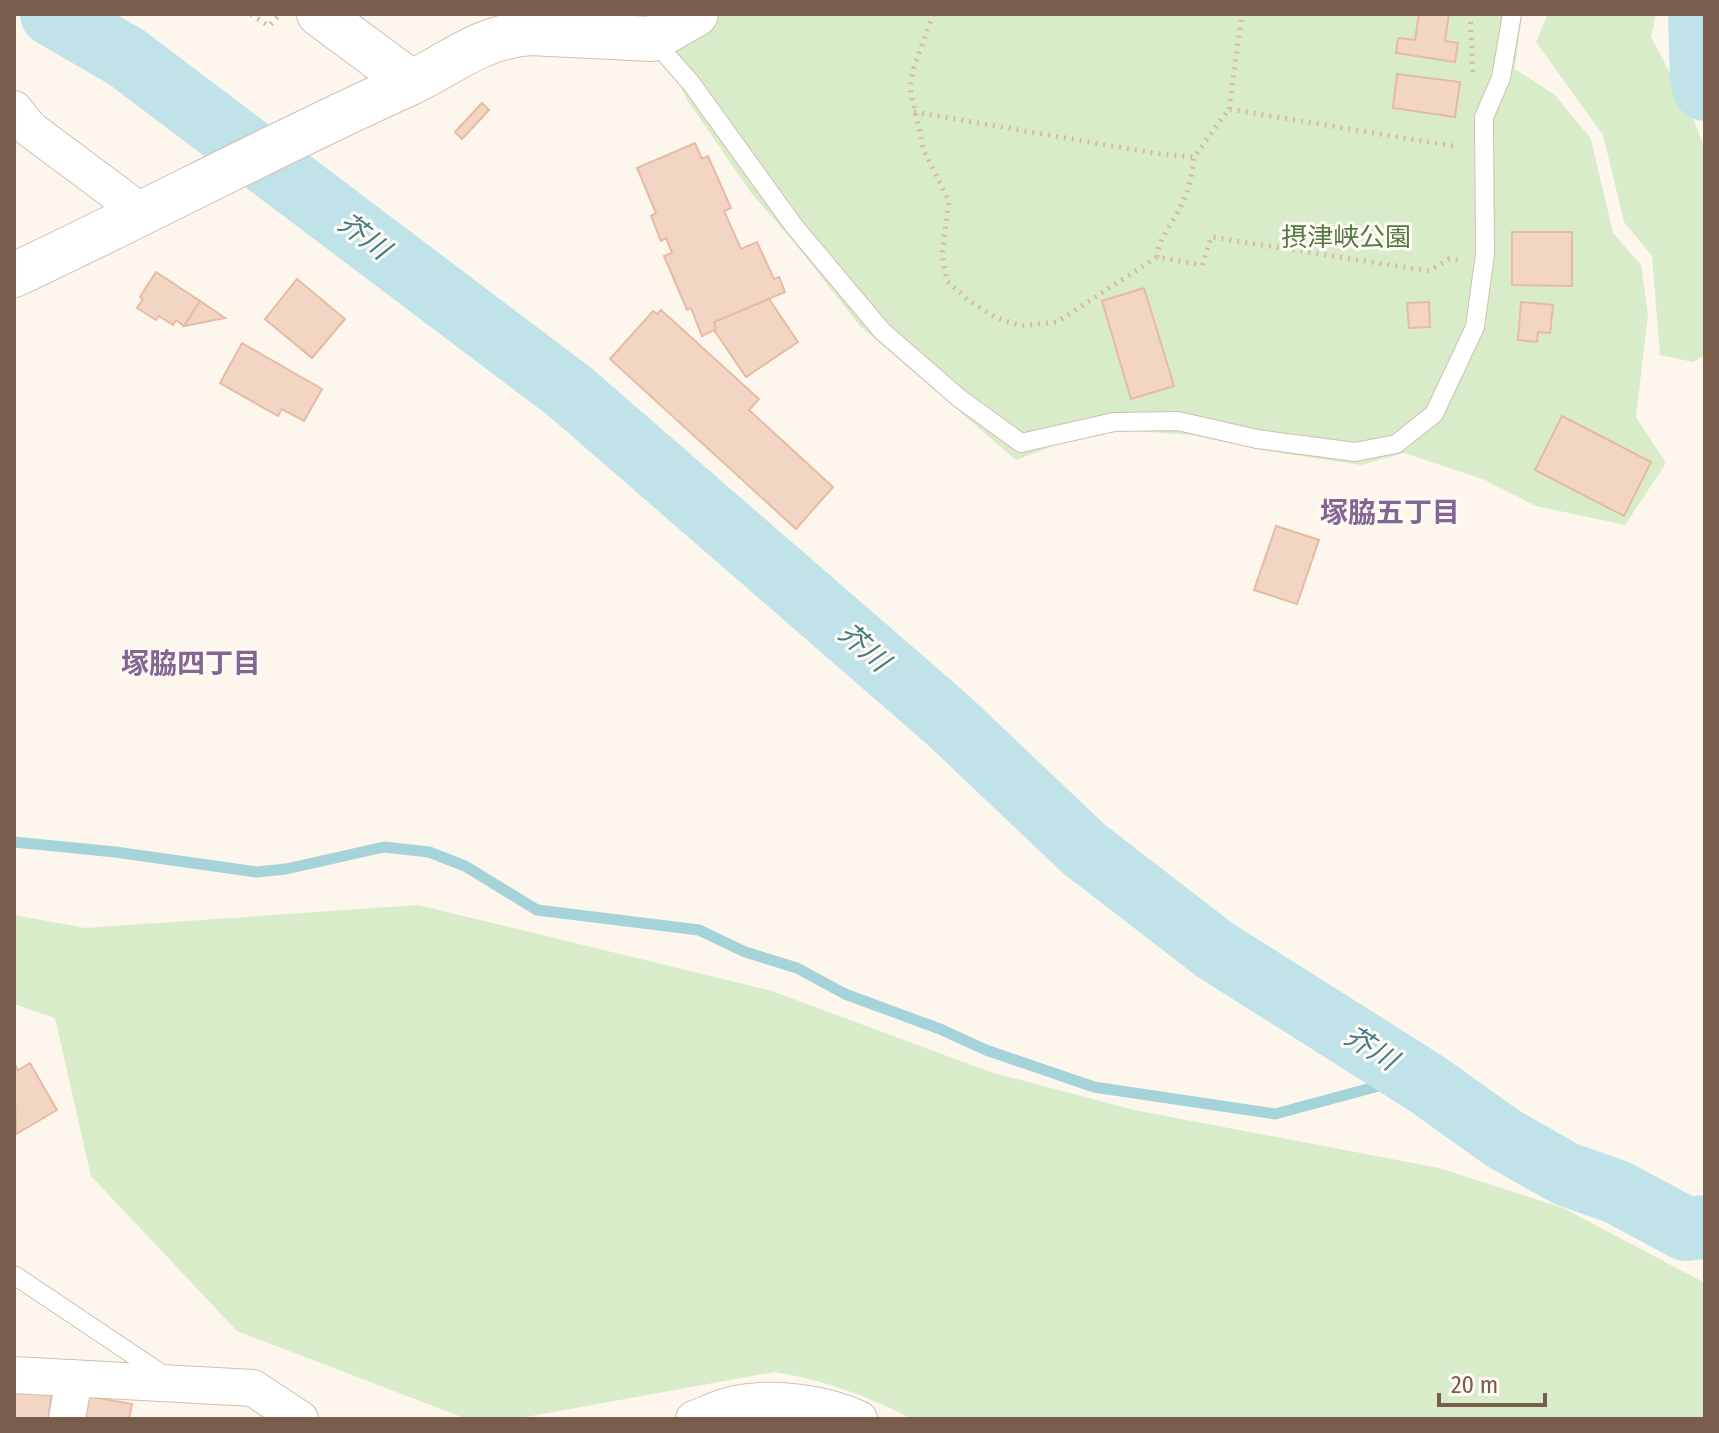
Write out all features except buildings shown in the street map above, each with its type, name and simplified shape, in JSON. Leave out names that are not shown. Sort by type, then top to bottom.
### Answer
[{"type":"street","points":[[319,14],[411,82]]},
{"type":"street","points":[[14,275],[411,82],[478,44],[510,34],[530,33],[652,39],[696,14]]},
{"type":"street","points":[[357,43],[367,73],[361,104]]},
{"type":"street","points":[[14,109],[30,129],[151,210]]},
{"type":"street","points":[[14,1375],[253,1388],[300,1419]]},
{"type":"street","points":[[67,1419],[74,1378]]},
{"type":"street","points":[[694,1419],[734,1404],[759,1401],[828,1409],[859,1419]]},
{"type":"lane","points":[[652,39],[691,83],[794,226],[882,331],[959,398],[1021,443],[1114,422],[1178,421],[1257,439],[1355,452],[1396,444],[1434,414],[1475,327],[1484,264],[1484,117],[1501,78],[1512,14]]},
{"type":"lane","points":[[14,1275],[177,1383]]},
{"type":"path","points":[[251,14],[269,26],[279,14]]},
{"type":"path","points":[[933,14],[914,67],[910,88],[924,151],[949,201],[942,254],[947,281],[968,300],[997,318],[1021,326],[1057,322],[1157,257],[1202,265],[1211,237],[1429,271],[1449,259],[1484,264]]},
{"type":"path","points":[[1157,257],[1158,243],[1183,203],[1192,177],[1194,157],[1229,109],[1242,14]]},
{"type":"path","points":[[1229,109],[1400,136],[1483,153]]},
{"type":"path","points":[[914,112],[1153,153],[1194,157]]},
{"type":"green space","name":"摂津峡公園","points":[[565,14],[1522,14],[1515,69],[1555,95],[1591,139],[1613,233],[1641,265],[1648,315],[1636,417],[1666,463],[1625,525],[1536,506],[1485,480],[1404,453],[1361,465],[1267,451],[1192,435],[1135,431],[1074,438],[1016,460],[860,326],[751,193],[688,101],[673,73],[631,28]]},
{"type":"green space","points":[[1548,14],[1656,14],[1651,37],[1690,110],[1705,149],[1705,355],[1693,362],[1660,355],[1652,256],[1624,222],[1603,135],[1536,42]]},
{"type":"green space","points":[[418,905],[772,991],[990,1072],[1134,1110],[1439,1168],[1563,1208],[1705,1283],[1705,1419],[912,1419],[845,1390],[774,1372],[515,1419],[467,1419],[237,1331],[91,1176],[55,1018],[14,1004],[14,915],[85,928]]},
{"type":"waterway","name":"芥川","points":[[52,14],[126,57],[570,392],[948,720],[1084,849],[1215,950],[1427,1084],[1504,1139],[1566,1174],[1617,1192],[1686,1229],[1705,1227]]},
{"type":"waterway","name":"芥川","points":[[1700,14],[1705,89]]},
{"type":"waterway","points":[[14,842],[115,852],[257,872],[286,869],[384,847],[429,852],[465,866],[537,910],[699,930],[745,952],[797,968],[845,994],[940,1029],[986,1050],[1094,1087],[1275,1114],[1412,1077]]},
{"type":"district","name":"塚脇五丁目","points":[[1390,512]]},
{"type":"district","name":"塚脇四丁目","points":[[191,663]]}]
